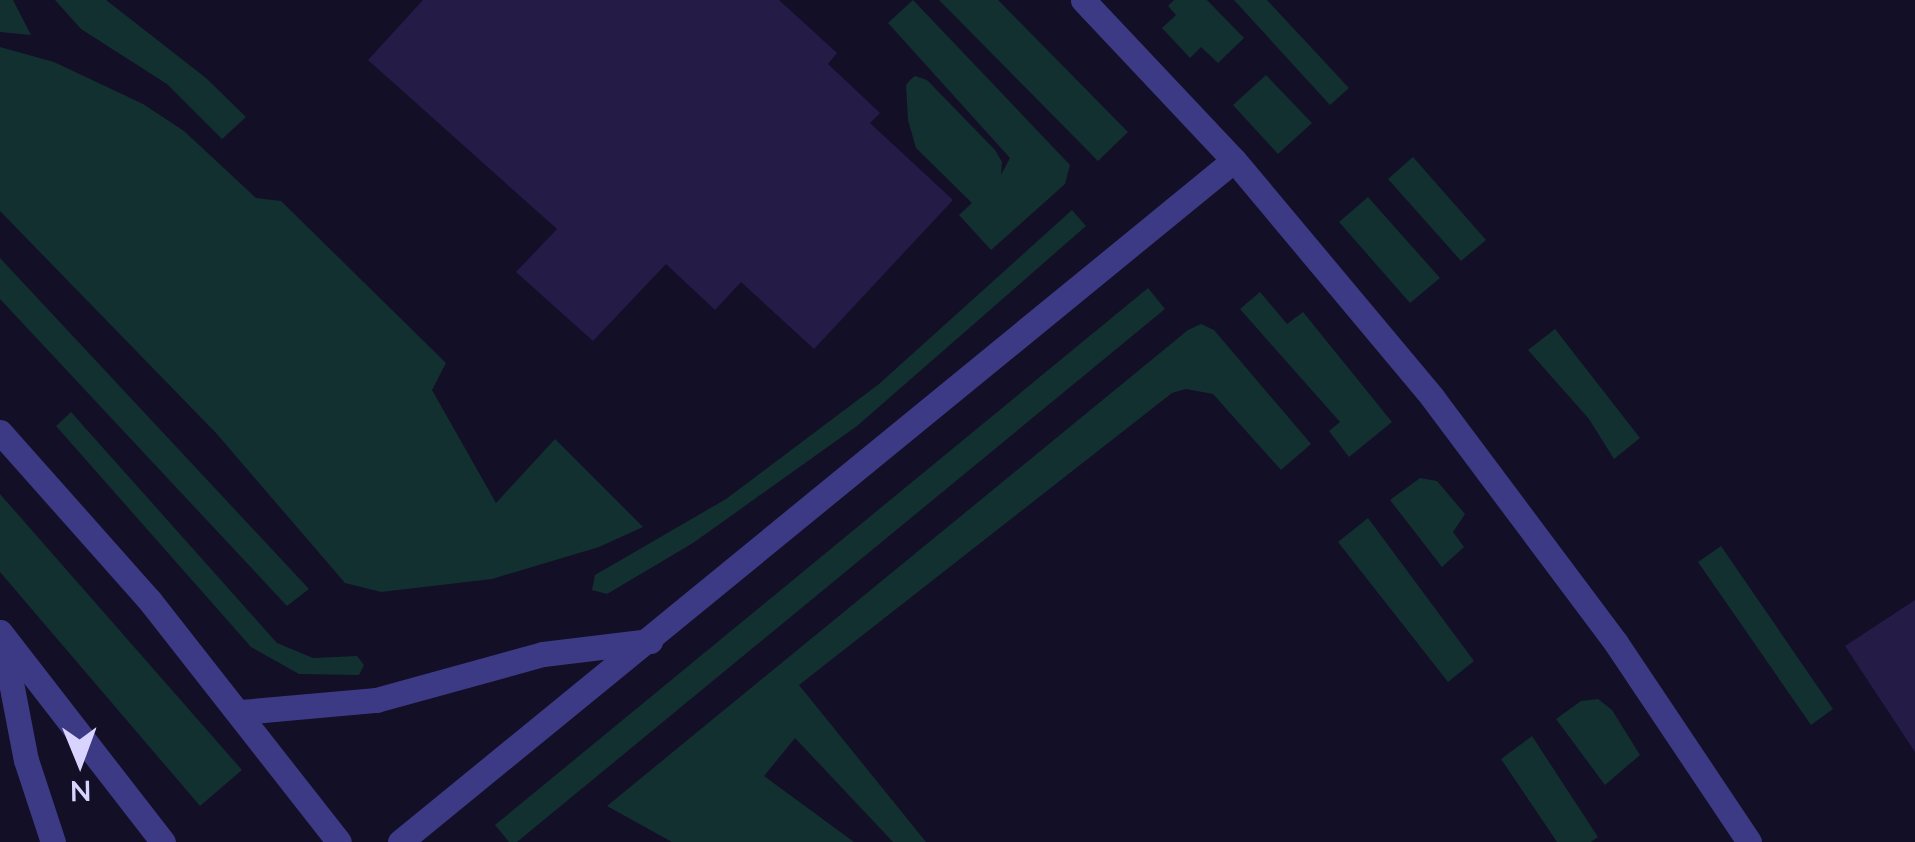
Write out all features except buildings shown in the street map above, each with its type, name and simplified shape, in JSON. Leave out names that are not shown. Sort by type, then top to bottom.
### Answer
[{"type":"street","points":[[1083,0],[1234,160],[1432,397],[1616,643],[1748,842]]},
{"type":"street","points":[[400,842],[1234,160]]},
{"type":"street","points":[[0,432],[150,600],[339,842]]},
{"type":"street","points":[[1,634],[26,760],[54,842]]},
{"type":"street","points":[[1,634],[163,842]]},
{"type":"street","points":[[241,712],[376,700],[544,654],[650,641]]},
{"type":"green space","points":[[0,0],[13,0],[31,35],[0,32]]},
{"type":"green space","points":[[55,0],[106,0],[206,78],[246,117],[222,139],[167,84],[81,29]]},
{"type":"green space","points":[[913,0],[1070,165],[1065,184],[991,250],[959,215],[972,203],[916,148],[908,120],[906,85],[915,76],[927,80],[995,150],[1002,162],[1001,175],[1010,158],[888,23]]},
{"type":"green space","points":[[939,0],[998,0],[1128,132],[1098,161]]},
{"type":"green space","points":[[1174,0],[1207,0],[1244,38],[1218,63],[1201,47],[1190,58],[1162,28],[1176,15],[1168,6]]},
{"type":"green space","points":[[1234,0],[1267,0],[1349,88],[1330,105]]},
{"type":"green space","points":[[0,47],[54,62],[143,104],[184,131],[256,198],[281,201],[446,363],[432,390],[496,503],[555,439],[643,527],[599,547],[492,579],[381,592],[345,583],[216,433],[0,211]]},
{"type":"green space","points":[[1266,75],[1312,123],[1278,154],[1233,105]]},
{"type":"green space","points":[[1413,157],[1486,240],[1461,261],[1388,179]]},
{"type":"green space","points":[[1368,197],[1440,278],[1410,303],[1339,222]]},
{"type":"green space","points":[[1072,210],[1086,226],[857,426],[693,543],[607,594],[592,590],[595,575],[726,499],[879,384]]},
{"type":"green space","points":[[0,258],[309,589],[287,606],[0,299]]},
{"type":"green space","points":[[1148,288],[1165,309],[517,842],[509,842],[495,825]]},
{"type":"green space","points":[[1260,292],[1287,324],[1303,312],[1392,422],[1349,457],[1329,431],[1340,422],[1240,309]]},
{"type":"green space","points":[[1201,324],[1214,330],[1311,444],[1281,470],[1213,394],[1186,389],[1172,393],[799,685],[926,842],[893,842],[795,738],[764,776],[854,842],[672,842],[607,806],[1188,330]]},
{"type":"green space","points":[[1555,329],[1640,438],[1614,459],[1589,419],[1528,350]]},
{"type":"green space","points":[[71,412],[277,643],[313,658],[357,656],[364,665],[359,675],[299,674],[251,647],[56,426]]},
{"type":"green space","points":[[1420,478],[1437,481],[1465,514],[1453,532],[1464,547],[1442,567],[1390,500]]},
{"type":"green space","points":[[0,494],[242,770],[200,806],[0,572]]},
{"type":"green space","points":[[1368,518],[1474,661],[1448,682],[1338,542]]},
{"type":"green space","points":[[1721,546],[1833,709],[1811,725],[1698,562]]},
{"type":"green space","points":[[1598,699],[1612,710],[1640,755],[1605,785],[1556,719],[1581,701]]},
{"type":"green space","points":[[1532,736],[1598,837],[1591,842],[1557,842],[1501,759]]}]
